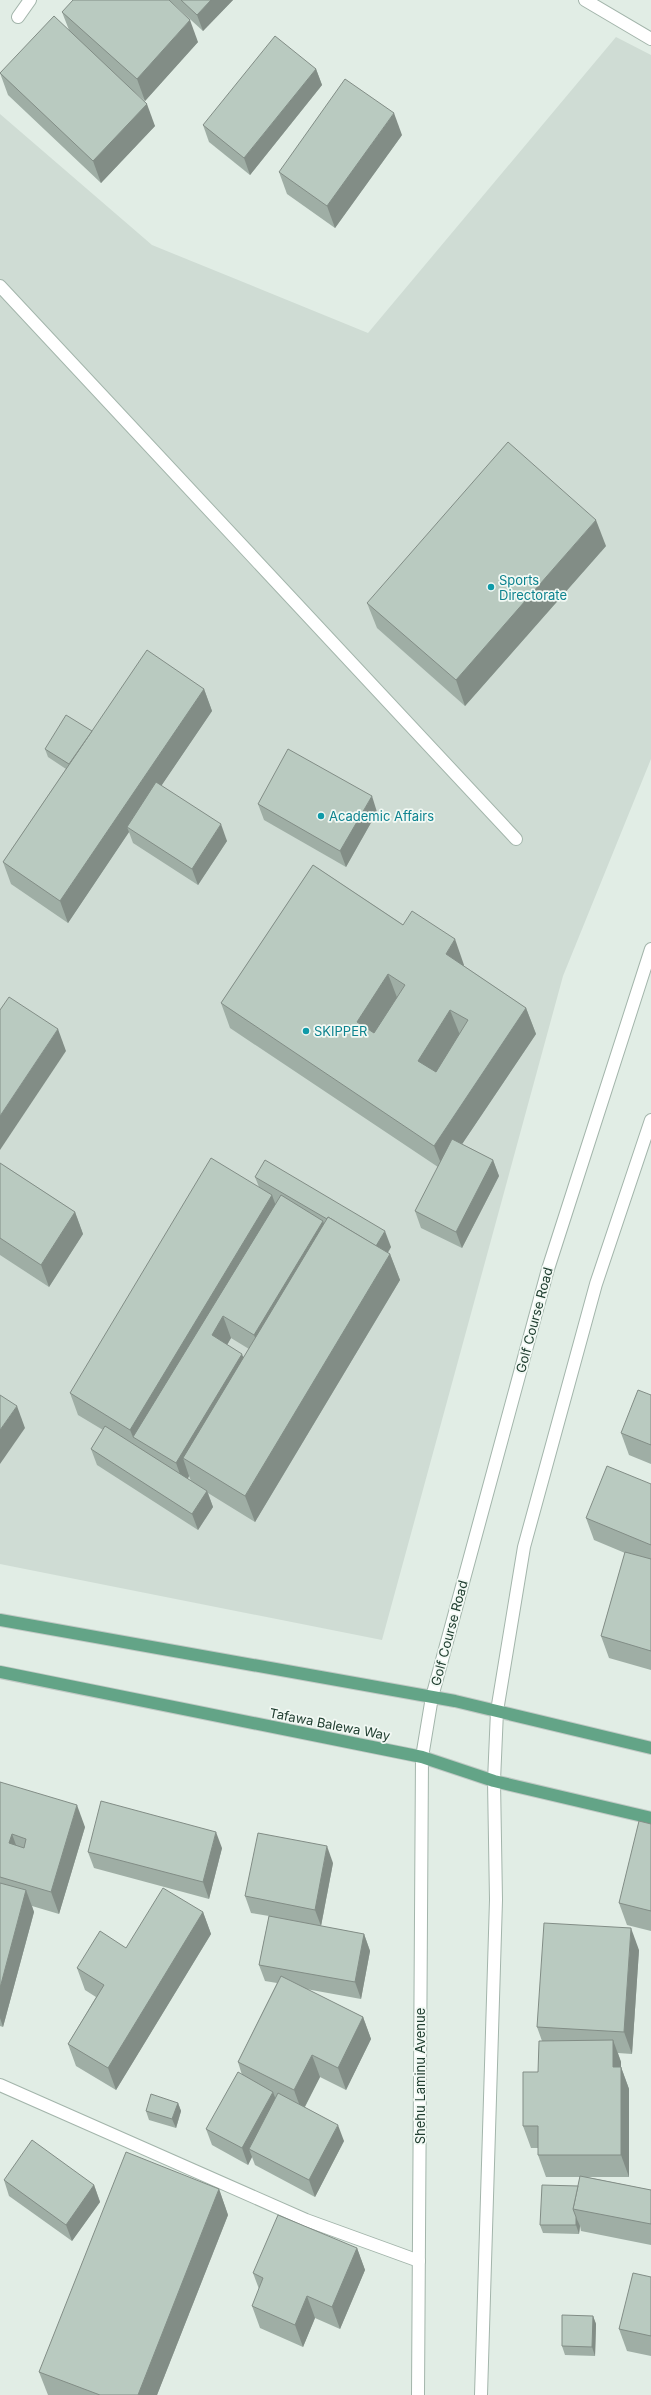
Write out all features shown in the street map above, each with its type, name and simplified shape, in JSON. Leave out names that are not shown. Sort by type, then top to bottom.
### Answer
[{"type":"main road","points":[[0,1620],[432,1697],[651,1748]]},
{"type":"main road","name":"Tafawa Balewa Way","points":[[0,1672],[422,1757],[494,1781],[651,1818]]},
{"type":"street","points":[[18,17],[30,0]]},
{"type":"street","points":[[584,0],[651,39]]},
{"type":"street","points":[[0,286],[516,839]]},
{"type":"street","name":"Golf Course Road","points":[[422,1757],[432,1697],[548,1269],[651,949]]},
{"type":"street","points":[[481,2395],[496,1900],[494,1781],[497,1711],[524,1547],[596,1284],[651,1120]]},
{"type":"street","name":"Shehu Laminu Avenue","points":[[418,2395],[422,1757]]},
{"type":"street","points":[[0,2085],[306,2220],[419,2261]]},
{"type":"shaded area","points":[[616,37],[651,55],[651,759],[563,976],[382,1640],[0,1564],[0,114],[152,245],[368,333]]},
{"type":"building","points":[[73,0],[169,0],[190,20],[137,79],[62,12]]},
{"type":"building","points":[[181,0],[211,0],[197,15]]},
{"type":"building","points":[[54,16],[147,104],[93,161],[0,73]]},
{"type":"building","points":[[275,36],[316,69],[244,158],[203,125]]},
{"type":"building","points":[[345,79],[394,113],[327,206],[279,172]]},
{"type":"building","name":"Sports Directorate","points":[[508,442],[596,520],[456,680],[367,603]]},
{"type":"building","points":[[147,650],[204,689],[60,901],[3,862]]},
{"type":"building","points":[[66,715],[92,731],[69,764],[45,749]]},
{"type":"building","name":"Academic Affairs","points":[[288,749],[372,796],[340,851],[258,804]]},
{"type":"building","points":[[156,782],[221,824],[192,869],[127,827]]},
{"type":"building","name":"SKIPPER","points":[[313,865],[403,925],[412,911],[455,939],[446,954],[526,1008],[434,1146],[221,1003]],"holes":[[[388,974],[405,985],[374,1033],[357,1022]],[[450,1010],[468,1020],[436,1072],[418,1061]]]},
{"type":"building","points":[[9,997],[58,1029],[0,1116],[0,1010]]},
{"type":"building","points":[[452,1139],[493,1160],[456,1232],[415,1211]]},
{"type":"building","points":[[211,1158],[272,1195],[130,1430],[70,1393]]},
{"type":"building","points":[[265,1160],[385,1231],[376,1246],[328,1217],[327,1219],[255,1177]]},
{"type":"building","points":[[0,1163],[75,1212],[41,1265],[0,1238]]},
{"type":"building","points":[[281,1195],[323,1221],[254,1335],[223,1316],[212,1335],[242,1354],[176,1463],[133,1437]]},
{"type":"building","points":[[328,1217],[390,1254],[245,1496],[183,1458]]},
{"type":"building","points":[[638,1390],[651,1395],[651,1445],[621,1433]]},
{"type":"building","points":[[0,1395],[17,1406],[0,1430]]},
{"type":"building","points":[[105,1426],[207,1491],[192,1514],[91,1449]]},
{"type":"building","points":[[607,1466],[651,1484],[651,1545],[586,1518]]},
{"type":"building","points":[[625,1552],[651,1559],[651,1651],[601,1636]]},
{"type":"building","points":[[0,1782],[77,1805],[51,1892],[0,1877]],"holes":[[[12,1834],[26,1839],[24,1848],[9,1843]]]},
{"type":"building","points":[[101,1801],[216,1832],[203,1882],[88,1852]]},
{"type":"building","points":[[639,1821],[651,1824],[651,1911],[619,1903]]},
{"type":"building","points":[[258,1833],[327,1846],[315,1910],[245,1896]]},
{"type":"building","points":[[0,1883],[26,1890],[0,1988]]},
{"type":"building","points":[[163,1888],[203,1912],[108,2068],[68,2044],[104,1985],[77,1968],[100,1931],[126,1948]]},
{"type":"building","points":[[269,1916],[364,1934],[355,1982],[259,1965]]},
{"type":"building","points":[[544,1923],[631,1928],[624,2032],[537,2027]]},
{"type":"building","points":[[281,1976],[363,2017],[338,2068],[312,2055],[294,2090],[238,2062]]},
{"type":"building","points":[[613,2040],[613,2067],[621,2067],[621,2155],[538,2155],[538,2126],[523,2126],[523,2072],[538,2072],[539,2041]]},
{"type":"building","points":[[238,2072],[273,2092],[242,2148],[206,2129]]},
{"type":"building","points":[[278,2093],[338,2125],[309,2180],[249,2149]]},
{"type":"building","points":[[151,2094],[178,2103],[172,2119],[146,2111]]},
{"type":"building","points":[[32,2140],[94,2185],[66,2225],[4,2180]]},
{"type":"building","points":[[126,2152],[219,2189],[138,2395],[100,2395],[39,2372]]},
{"type":"building","points":[[580,2176],[651,2190],[651,2224],[573,2209]]},
{"type":"building","points":[[542,2185],[578,2186],[573,2209],[576,2217],[576,2225],[540,2225]]},
{"type":"building","points":[[278,2215],[357,2248],[332,2307],[307,2296],[295,2325],[252,2306],[263,2278],[253,2273]]},
{"type":"building","points":[[633,2273],[651,2277],[651,2336],[619,2329]]},
{"type":"building","points":[[562,2315],[593,2316],[592,2347],[562,2346]]},
{"type":"place","name":"Sports Directorate","points":[[491,587]]},
{"type":"place","name":"Academic Affairs","points":[[321,816]]},
{"type":"place","name":"SKIPPER","points":[[306,1031]]}]
